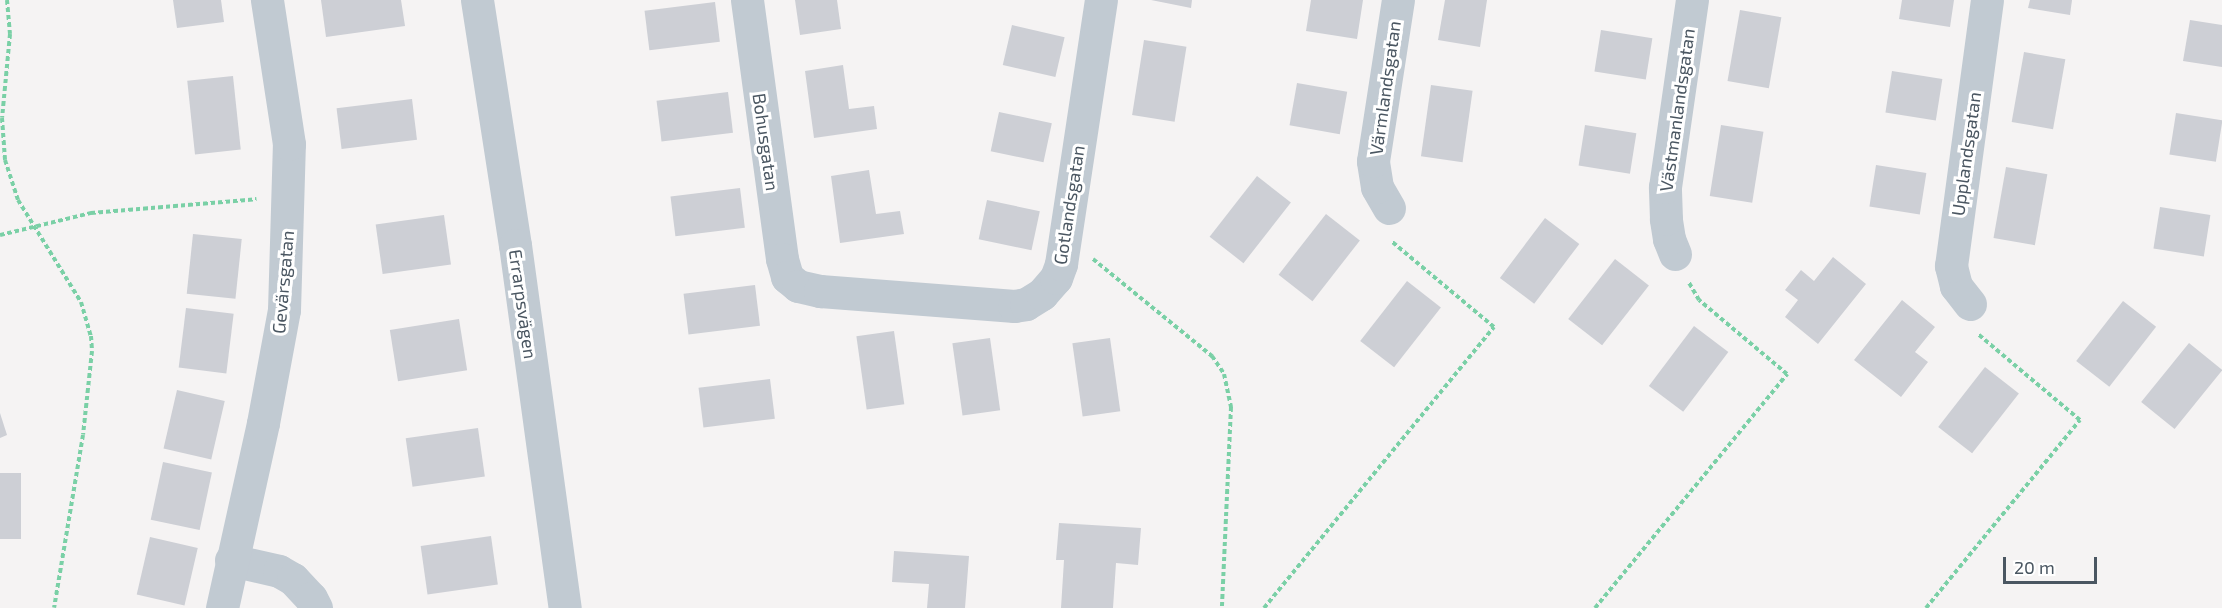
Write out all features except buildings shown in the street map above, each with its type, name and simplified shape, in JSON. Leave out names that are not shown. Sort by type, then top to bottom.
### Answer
[{"type":"street","name":"Gevärsgatan","points":[[222,608],[263,423],[284,310],[289,144],[267,0]]},
{"type":"street","name":"Errarpsvägen","points":[[477,0],[565,608]]},
{"type":"street","name":"Bohusgatan","points":[[747,0],[782,260],[792,282]]},
{"type":"street","name":"Gotlandsgatan","points":[[792,282],[806,289],[820,291],[1014,306],[1035,300],[1056,278],[1061,264],[1101,0]]},
{"type":"street","name":"Värmlandsgatan","points":[[1389,208],[1377,187],[1374,161],[1398,0]]},
{"type":"street","name":"Västmanlandsgatan","points":[[1676,254],[1669,239],[1665,219],[1665,187],[1692,0]]},
{"type":"street","name":"Upplandsgatan","points":[[1970,304],[1956,286],[1951,266],[1987,0]]},
{"type":"street","points":[[231,560],[279,572],[293,579],[311,598],[316,608]]},
{"type":"path","points":[[7,0],[10,34],[4,94],[3,142],[18,200],[81,302],[92,351],[83,435],[54,608]]},
{"type":"path","points":[[0,235],[92,213],[289,196]]},
{"type":"path","points":[[1264,608],[1494,327],[1391,242],[1385,225],[1389,208]]},
{"type":"path","points":[[1065,236],[1212,356],[1224,374],[1231,407],[1222,608]]},
{"type":"path","points":[[1595,608],[1787,374],[1699,300],[1676,254]]},
{"type":"path","points":[[1926,608],[2080,420],[1978,335],[1970,304]]}]
